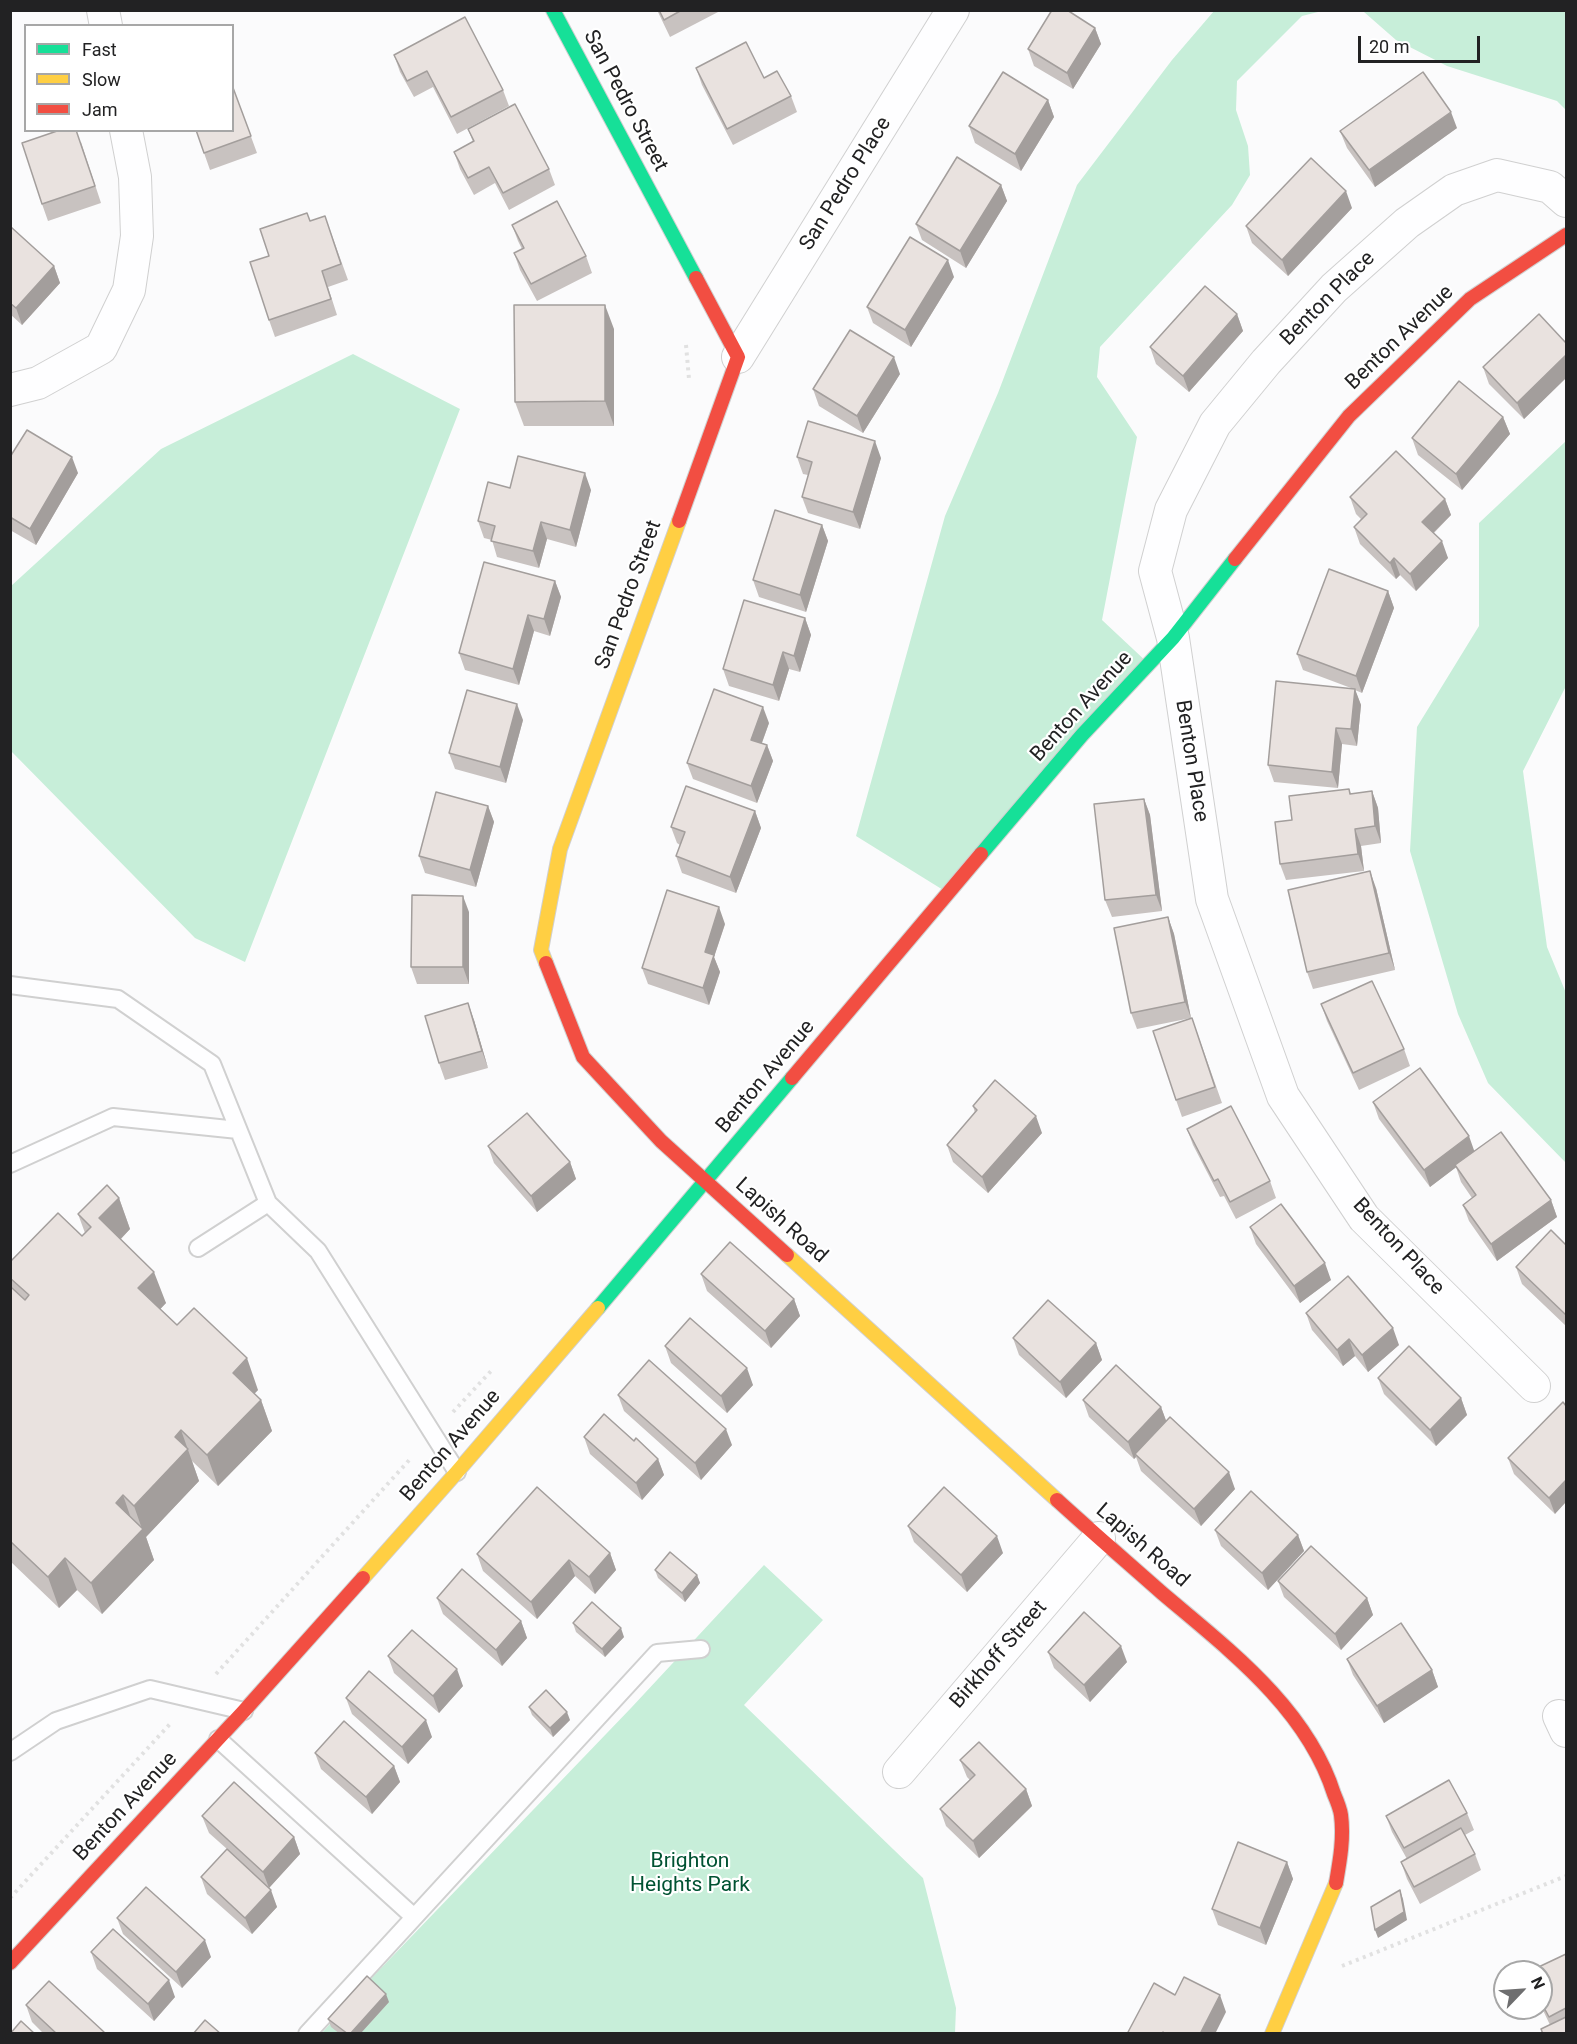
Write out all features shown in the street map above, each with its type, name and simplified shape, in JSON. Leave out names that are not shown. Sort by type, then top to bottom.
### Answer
[{"type":"street","name":"San Pedro Street","points":[[552,10],[738,357],[560,849],[541,950],[584,1057],[661,1141],[705,1181]]},
{"type":"street","name":"San Pedro Place","points":[[738,357],[953,10]]},
{"type":"street","points":[[10,390],[38,383],[101,348],[129,290],[137,236],[135,177],[126,132]]},
{"type":"street","name":"Benton Place","points":[[1534,1386],[1364,1218],[1283,1096],[1212,898],[1173,638],[1155,571],[1171,510],[1215,424],[1266,362],[1334,288],[1407,223],[1454,190],[1497,175],[1550,187],[1566,201]]},
{"type":"street","name":"Benton Avenue","points":[[10,1964],[218,1740],[457,1472],[1082,735],[1173,638],[1349,416],[1470,299],[1566,235]]},
{"type":"street","name":"Lapish Road","points":[[705,1181],[1099,1538],[1223,1645],[1261,1681],[1291,1715],[1312,1746],[1329,1777],[1341,1814],[1342,1849],[1335,1888],[1272,2034]]},
{"type":"street","name":"Birkhoff Street","points":[[899,1772],[1099,1538]]},
{"type":"lane","points":[[10,985],[118,999],[212,1064],[268,1203],[318,1251],[457,1472]]},
{"type":"lane","points":[[10,1164],[113,1117],[238,1130]]},
{"type":"lane","points":[[198,1248],[268,1203]]},
{"type":"lane","points":[[308,2034],[657,1653],[701,1650]]},
{"type":"lane","points":[[10,1752],[56,1721],[150,1689],[244,1711]]},
{"type":"lane","points":[[218,1740],[414,1917]]},
{"type":"path","points":[[685,342],[688,351],[689,382]]},
{"type":"path","points":[[10,1898],[497,1364]]},
{"type":"path","points":[[1293,1986],[1566,1876]]},
{"type":"green space","points":[[1214,11],[1322,11],[1302,16],[1237,81],[1236,110],[1248,146],[1250,175],[1232,205],[1100,347],[1097,377],[1137,437],[1102,620],[1149,664],[948,893],[856,836],[945,516],[998,393],[1077,185],[1172,60]]},
{"type":"green space","points":[[1354,11],[1566,11],[1566,110],[1557,101],[1447,66],[1396,40],[1364,12]]},
{"type":"green space","points":[[353,354],[460,409],[245,962],[195,938],[11,751],[11,586],[161,449]]},
{"type":"green space","points":[[1566,441],[1566,686],[1523,771],[1547,947],[1566,993],[1566,1163],[1488,1083],[1458,1014],[1410,851],[1417,727],[1479,626],[1479,523]]},
{"type":"green space","name":"Brighton Heights Park","points":[[764,1565],[823,1620],[744,1705],[923,1878],[956,2008],[955,2033],[321,2034],[361,1989],[631,1708]]},
{"type":"building","points":[[659,10],[682,10],[664,20]]},
{"type":"building","points":[[1052,10],[1067,10],[1095,28],[1067,73],[1028,49]]},
{"type":"building","points":[[465,17],[503,90],[451,117],[427,71],[407,81],[394,55]]},
{"type":"building","points":[[746,42],[764,78],[777,71],[791,96],[727,129],[696,68]]},
{"type":"building","points":[[1003,72],[1048,100],[1015,154],[969,126]]},
{"type":"building","points":[[1423,72],[1451,112],[1369,170],[1340,131]]},
{"type":"building","points":[[234,90],[251,136],[204,153],[197,132],[234,132]]},
{"type":"building","points":[[515,104],[549,169],[503,193],[489,167],[468,178],[454,152],[474,141],[468,129]]},
{"type":"building","points":[[54,132],[77,132],[95,186],[42,204],[22,143]]},
{"type":"building","points":[[957,157],[1001,185],[960,251],[916,224]]},
{"type":"building","points":[[1311,158],[1346,191],[1282,260],[1246,226]]},
{"type":"building","points":[[557,201],[586,256],[531,284],[514,253],[524,248],[512,225]]},
{"type":"building","points":[[307,213],[310,221],[325,216],[341,264],[322,271],[331,299],[269,320],[250,262],[269,256],[260,229]]},
{"type":"building","points":[[11,227],[54,266],[16,308],[10,303]]},
{"type":"building","points":[[910,237],[948,260],[905,330],[867,307]]},
{"type":"building","points":[[1205,286],[1237,314],[1183,376],[1150,347]]},
{"type":"building","points":[[514,305],[605,305],[605,401],[515,402]]},
{"type":"building","points":[[1539,314],[1566,343],[1566,355],[1517,403],[1483,367]]},
{"type":"building","points":[[850,330],[894,357],[857,416],[813,389]]},
{"type":"building","points":[[1459,381],[1503,417],[1456,474],[1412,438]]},
{"type":"building","points":[[808,421],[875,441],[853,512],[802,497],[812,462],[797,457]]},
{"type":"building","points":[[27,430],[72,457],[30,529],[10,517],[10,457]]},
{"type":"building","points":[[1396,451],[1445,499],[1422,522],[1442,541],[1410,574],[1394,558],[1390,563],[1354,527],[1367,514],[1350,497]]},
{"type":"building","points":[[518,456],[585,473],[570,530],[541,522],[533,551],[491,541],[495,526],[478,521],[488,482],[510,488]]},
{"type":"building","points":[[775,510],[822,525],[800,595],[753,580]]},
{"type":"building","points":[[484,562],[555,581],[544,619],[528,615],[513,669],[459,653]]},
{"type":"building","points":[[1329,569],[1388,591],[1356,676],[1297,654]]},
{"type":"building","points":[[744,600],[805,618],[794,656],[783,652],[773,685],[723,669]]},
{"type":"building","points":[[1276,681],[1355,689],[1351,729],[1336,728],[1332,772],[1268,765]]},
{"type":"building","points":[[714,689],[763,707],[751,740],[767,745],[751,786],[687,763]]},
{"type":"building","points":[[467,690],[517,704],[500,767],[449,753]]},
{"type":"building","points":[[686,786],[755,811],[730,877],[676,856],[685,832],[671,827]]},
{"type":"building","points":[[1349,789],[1350,794],[1372,791],[1375,826],[1355,829],[1358,854],[1280,864],[1275,822],[1292,820],[1289,796]]},
{"type":"building","points":[[436,792],[488,806],[470,870],[419,856]]},
{"type":"building","points":[[1144,799],[1156,895],[1105,900],[1094,804]]},
{"type":"building","points":[[1370,871],[1389,953],[1307,972],[1288,890]]},
{"type":"building","points":[[667,890],[719,907],[705,952],[714,955],[703,988],[642,968]]},
{"type":"building","points":[[412,895],[463,896],[463,967],[411,967]]},
{"type":"building","points":[[1168,917],[1185,1002],[1131,1013],[1114,928]]},
{"type":"building","points":[[1372,981],[1404,1049],[1353,1073],[1321,1004]]},
{"type":"building","points":[[468,1003],[482,1051],[439,1063],[425,1016]]},
{"type":"building","points":[[1192,1018],[1215,1087],[1176,1100],[1153,1031]]},
{"type":"building","points":[[1420,1068],[1469,1136],[1424,1170],[1373,1102]]},
{"type":"building","points":[[995,1080],[1036,1116],[982,1177],[947,1145],[977,1110],[973,1106]]},
{"type":"building","points":[[1231,1106],[1270,1181],[1230,1202],[1218,1179],[1214,1181],[1187,1129]]},
{"type":"building","points":[[527,1113],[570,1162],[531,1196],[488,1146]]},
{"type":"building","points":[[1501,1132],[1551,1200],[1491,1244],[1463,1205],[1476,1195],[1455,1165]]},
{"type":"building","points":[[107,1185],[119,1198],[99,1218],[154,1272],[138,1288],[177,1325],[194,1308],[247,1358],[233,1373],[261,1400],[207,1455],[181,1430],[175,1437],[188,1449],[134,1506],[123,1495],[116,1503],[143,1529],[91,1583],[65,1558],[48,1577],[10,1541],[10,1289],[12,1288],[25,1300],[29,1295],[10,1278],[10,1262],[58,1213],[82,1236],[91,1227],[78,1214]]},
{"type":"building","points":[[1281,1204],[1325,1263],[1294,1286],[1250,1227]]},
{"type":"building","points":[[1551,1230],[1566,1245],[1566,1315],[1516,1267]]},
{"type":"building","points":[[730,1242],[794,1299],[765,1331],[701,1274]]},
{"type":"building","points":[[1348,1276],[1393,1328],[1362,1355],[1349,1339],[1337,1350],[1306,1313]]},
{"type":"building","points":[[1048,1300],[1096,1343],[1060,1382],[1013,1338]]},
{"type":"building","points":[[690,1318],[747,1368],[721,1396],[665,1346]]},
{"type":"building","points":[[1409,1346],[1461,1398],[1430,1430],[1378,1378]]},
{"type":"building","points":[[649,1360],[726,1429],[695,1463],[618,1395]]},
{"type":"building","points":[[1116,1365],[1161,1407],[1128,1442],[1083,1400]]},
{"type":"building","points":[[1563,1402],[1566,1406],[1566,1480],[1549,1498],[1508,1458]]},
{"type":"building","points":[[604,1414],[634,1441],[636,1438],[658,1459],[636,1483],[584,1437]]},
{"type":"building","points":[[1170,1417],[1229,1472],[1194,1509],[1135,1454]]},
{"type":"building","points":[[537,1487],[610,1553],[589,1577],[569,1560],[531,1602],[477,1554]]},
{"type":"building","points":[[944,1487],[997,1536],[961,1575],[908,1526]]},
{"type":"building","points":[[1251,1491],[1298,1535],[1262,1573],[1215,1530]]},
{"type":"building","points":[[1311,1546],[1367,1598],[1335,1634],[1278,1581]]},
{"type":"building","points":[[670,1552],[697,1575],[682,1593],[655,1570]]},
{"type":"building","points":[[462,1569],[521,1621],[496,1650],[437,1598]]},
{"type":"building","points":[[592,1602],[621,1628],[602,1649],[573,1623]]},
{"type":"building","points":[[1084,1612],[1121,1646],[1084,1685],[1048,1652]]},
{"type":"building","points":[[1401,1623],[1432,1670],[1377,1706],[1347,1659]]},
{"type":"building","points":[[412,1630],[457,1669],[433,1696],[388,1656]]},
{"type":"building","points":[[369,1671],[426,1720],[402,1747],[346,1698]]},
{"type":"building","points":[[546,1690],[567,1712],[550,1728],[529,1707]]},
{"type":"building","points":[[344,1721],[394,1766],[366,1797],[315,1753]]},
{"type":"building","points":[[979,1742],[1026,1789],[973,1841],[940,1809],[975,1775],[960,1760]]},
{"type":"building","points":[[1449,1780],[1467,1813],[1404,1848],[1386,1816]]},
{"type":"building","points":[[234,1782],[294,1837],[263,1872],[202,1816]]},
{"type":"building","points":[[1461,1828],[1475,1854],[1414,1887],[1401,1862]]},
{"type":"building","points":[[1238,1842],[1287,1862],[1260,1928],[1212,1909]]},
{"type":"building","points":[[227,1849],[271,1890],[245,1918],[201,1877]]},
{"type":"building","points":[[146,1887],[205,1940],[176,1972],[117,1918]]},
{"type":"building","points":[[1400,1890],[1404,1912],[1375,1930],[1371,1907]]},
{"type":"building","points":[[113,1929],[169,1980],[148,2004],[91,1952]]},
{"type":"building","points":[[1566,1954],[1566,2008],[1553,2015],[1553,1960]]},
{"type":"building","points":[[367,1976],[386,1994],[348,2034],[328,2019]]},
{"type":"building","points":[[1184,1977],[1220,1995],[1200,2034],[1165,2034],[1163,2032],[1163,2034],[1127,2034],[1154,1983],[1175,1995]]},
{"type":"building","points":[[49,1981],[104,2032],[103,2034],[57,2034],[26,2005]]},
{"type":"building","points":[[1566,2017],[1566,2034],[1543,2034],[1541,2029]]},
{"type":"building","points":[[205,2020],[221,2034],[193,2034]]},
{"type":"building","points":[[21,2021],[35,2034],[10,2034]]},
{"type":"traffic: fast","points":[[553,10],[696,278]]},
{"type":"traffic: fast","points":[[981,854],[1082,735],[1173,638],[1235,559]]},
{"type":"traffic: fast","points":[[598,1308],[792,1078]]},
{"type":"traffic: slow","points":[[546,963],[541,950],[560,849],[679,521]]},
{"type":"traffic: slow","points":[[787,1255],[1057,1500]]},
{"type":"traffic: slow","points":[[363,1578],[598,1308]]},
{"type":"traffic: slow","points":[[1272,2034],[1336,1883]]},
{"type":"traffic: jam","points":[[1235,559],[1349,416],[1470,299],[1566,235]]},
{"type":"traffic: jam","points":[[679,521],[738,357],[696,278]]},
{"type":"traffic: jam","points":[[792,1078],[981,854]]},
{"type":"traffic: jam","points":[[546,963],[583,1057],[661,1141],[787,1255]]},
{"type":"traffic: jam","points":[[1057,1500],[1263,1682],[1305,1734],[1322,1763],[1341,1812],[1342,1841],[1336,1883]]},
{"type":"traffic: jam","points":[[10,1963],[244,1711],[363,1578]]}]
